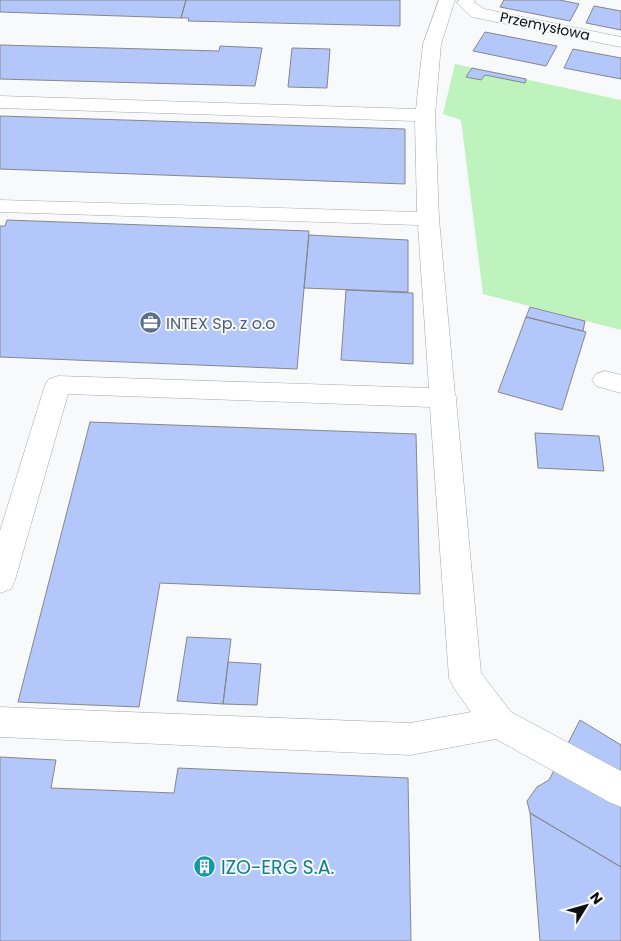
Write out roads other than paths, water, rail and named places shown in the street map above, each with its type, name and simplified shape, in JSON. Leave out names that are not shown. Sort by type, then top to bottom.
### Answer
[{"type":"street","name":"Przemysłowa","points":[[461,3],[478,13],[621,42]]},
{"type":"street","points":[[461,3],[432,44],[425,115],[428,220],[444,398],[465,678],[499,722],[621,790]]},
{"type":"street","points":[[0,102],[425,115]]},
{"type":"street","points":[[0,206],[428,220]]},
{"type":"street","points":[[0,580],[58,385],[444,398]]},
{"type":"street","points":[[0,722],[410,739],[499,722]]},
{"type":"place","name":"INTEX Sp. z o.o","points":[[150,323]]},
{"type":"place","name":"IZO-ERG S.A.","points":[[205,867]]}]
